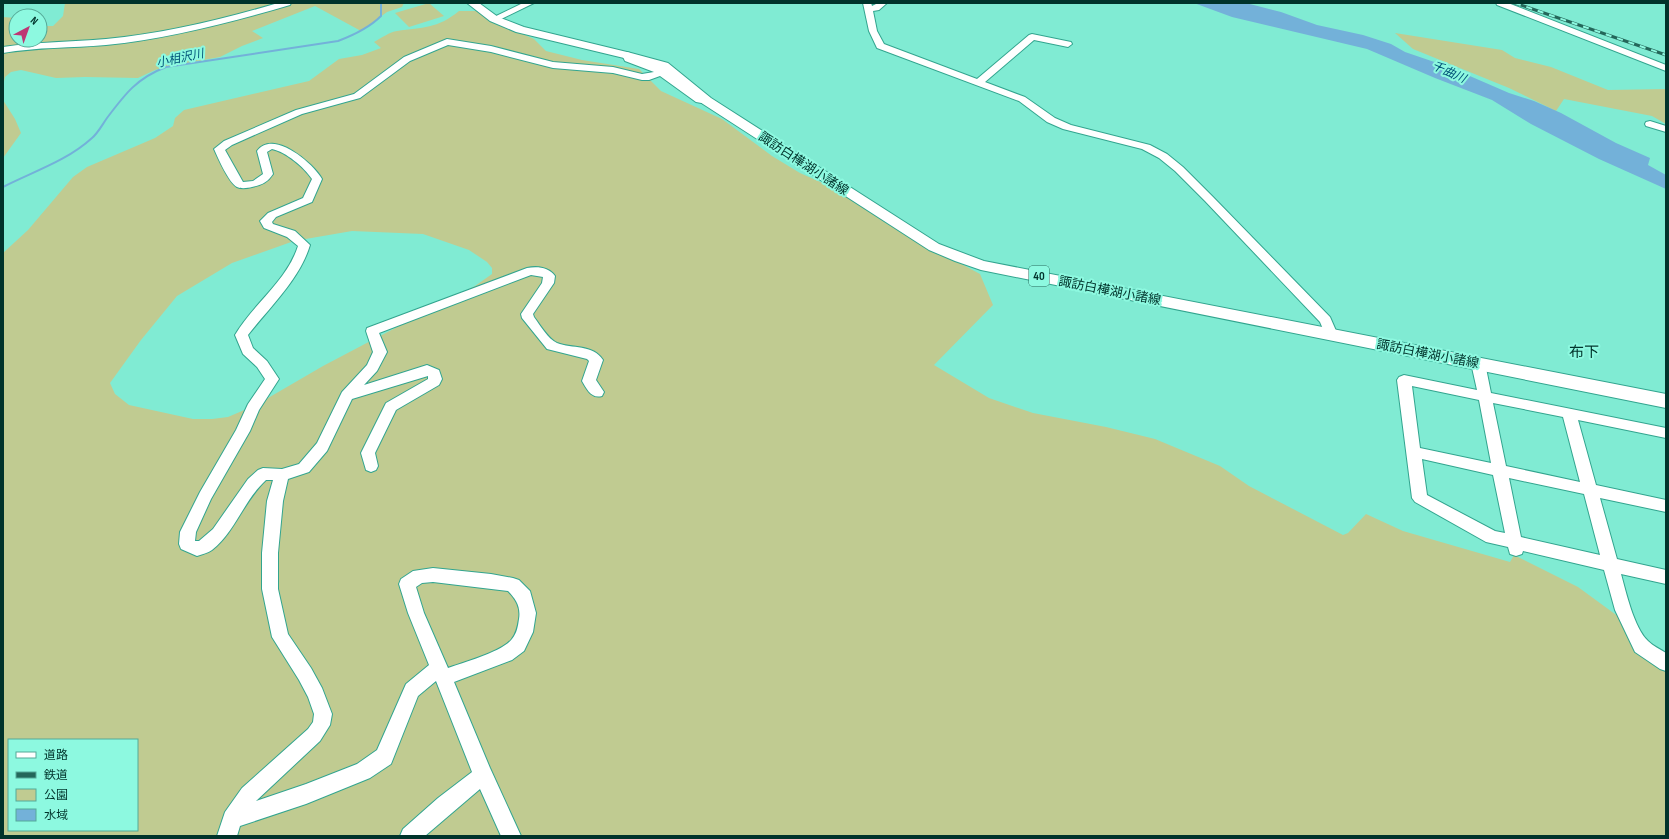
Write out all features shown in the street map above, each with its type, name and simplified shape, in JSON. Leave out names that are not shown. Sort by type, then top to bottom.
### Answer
[{"type":"main road","name":"諏訪白樺湖小諸線","points":[[472,3],[494,18],[520,30],[627,55],[664,66],[707,101],[934,247],[960,258],[981,265],[1331,333],[1666,401]]},
{"type":"street","points":[[3,50],[21,47],[106,42],[140,38],[240,17],[287,3]]},
{"type":"street","points":[[494,18],[530,3]]},
{"type":"street","points":[[883,3],[876,8],[868,6],[873,31],[880,46],[1022,99],[1051,120],[1067,127],[1146,147],[1163,156],[1179,169],[1326,320],[1331,333]]},
{"type":"street","points":[[1500,3],[1666,68]]},
{"type":"street","points":[[978,83],[1032,37],[1068,44]]},
{"type":"street","points":[[597,392],[589,381],[596,360],[591,355],[552,346],[528,318],[527,314],[548,283],[549,276],[544,272],[531,272],[372,331],[380,352],[372,368],[347,396],[322,447],[304,468],[282,475],[263,474],[253,483],[218,534],[206,546],[197,549],[187,544],[188,532],[205,496],[243,431],[253,408],[272,379],[262,364],[248,351],[241,335],[303,254],[304,246],[291,234],[268,226],[266,221],[272,215],[308,200],[317,179],[314,173],[303,164],[281,148],[274,146],[264,148],[262,151],[268,174],[263,180],[256,184],[241,185],[237,182],[219,149],[228,142],[300,112],[357,96],[407,59],[447,42],[455,42],[491,49],[553,65],[613,70],[642,77],[649,77],[660,73]]},
{"type":"street","points":[[627,55],[628,59],[631,61],[654,68],[699,100],[707,101]]},
{"type":"street","points":[[1650,124],[1666,129]]},
{"type":"street","points":[[1478,363],[1516,546]]},
{"type":"street","points":[[347,396],[427,370],[434,373],[436,379],[434,382],[391,407],[368,453],[371,466]]},
{"type":"street","points":[[1666,433],[1404,380],[1420,498],[1492,537],[1516,546],[1612,564],[1666,577]]},
{"type":"street","points":[[1569,414],[1612,564],[1623,610],[1641,646],[1666,663]]},
{"type":"street","points":[[1414,452],[1666,506]]},
{"type":"street","points":[[229,828],[249,795],[259,784],[314,735],[321,725],[323,714],[316,694],[305,674],[280,637],[270,589],[270,552],[275,501],[282,475]]},
{"type":"street","points":[[229,828],[363,771],[384,757],[412,690],[441,673],[506,654],[518,645],[525,632],[528,613],[524,596],[513,585],[469,578],[433,575],[419,576],[407,584],[416,613],[441,673],[483,775],[511,836]]},
{"type":"street","points":[[410,836],[445,805],[483,775]]},
{"type":"green space","points":[[65,3],[404,3],[402,7],[387,12],[361,31],[315,6],[252,31],[263,38],[220,57],[165,67],[138,78],[56,78],[21,70],[11,72],[5,77],[3,86],[3,17],[8,17],[8,48],[48,48],[48,26],[53,26],[63,16]]},
{"type":"green space","points":[[429,3],[444,16],[409,27],[395,13]]},
{"type":"green space","points":[[459,11],[476,11],[498,23],[534,39],[546,51],[582,60],[639,69],[661,91],[722,119],[772,156],[800,173],[836,189],[891,226],[980,274],[993,305],[934,365],[989,398],[1033,413],[1106,427],[1155,439],[1220,466],[1249,486],[1343,535],[1348,533],[1366,514],[1403,531],[1510,562],[1514,555],[1578,587],[1619,617],[1632,644],[1666,672],[1666,836],[3,836],[3,253],[28,230],[73,177],[87,167],[155,138],[173,126],[175,118],[184,110],[309,81],[339,59],[362,55],[381,48],[374,42],[388,34],[397,31],[422,28],[444,21]],"holes":[[[352,231],[423,234],[469,250],[487,262],[492,268],[492,274],[475,286],[323,366],[256,405],[228,417],[193,419],[129,405],[115,394],[110,383],[141,340],[177,296],[232,263],[294,241]]]},
{"type":"green space","points":[[1395,33],[1502,50],[1515,58],[1551,67],[1608,90],[1666,89],[1666,124],[1652,116],[1564,99],[1556,111],[1509,88],[1413,49]]},
{"type":"green space","points":[[3,100],[15,119],[21,133],[3,158]]},
{"type":"water","name":"千曲川","points":[[1194,3],[1246,3],[1281,12],[1317,25],[1363,35],[1391,44],[1405,52],[1449,67],[1509,93],[1534,101],[1561,113],[1616,143],[1650,158],[1648,165],[1666,175],[1666,189],[1599,159],[1531,124],[1492,100],[1367,49],[1232,17]]},
{"type":"waterway","name":"小相沢川","points":[[3,187],[49,166],[82,146],[96,134],[126,94],[139,82],[156,71],[166,67],[338,41],[361,31],[381,16],[381,3]]},
{"type":"railway","points":[[1515,3],[1666,55]]},
{"type":"district","name":"布下","points":[[1584,352]]}]
